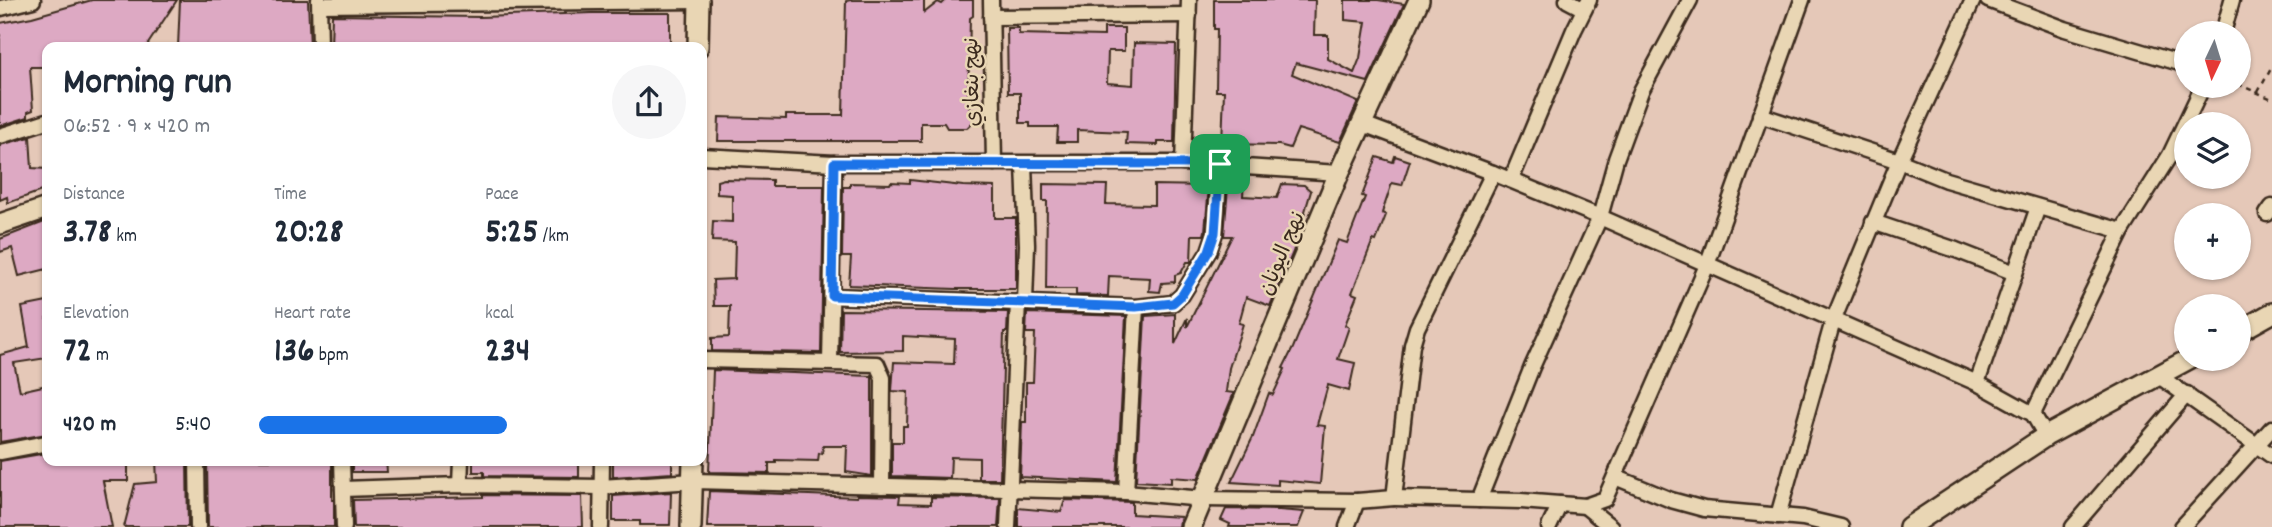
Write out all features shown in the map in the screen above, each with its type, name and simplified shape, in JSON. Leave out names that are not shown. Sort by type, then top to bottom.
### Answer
[{"type":"street","points":[[0,6],[33,0]]},
{"type":"street","points":[[320,42],[319,3],[699,0],[698,42]]},
{"type":"street","name":"نهج بنغازي","points":[[991,0],[993,163]]},
{"type":"street","points":[[1184,163],[1189,0]]},
{"type":"street","name":"نهج اليونان","points":[[1191,527],[1339,173],[1419,0]]},
{"type":"street","points":[[1511,180],[1587,5],[1567,0]]},
{"type":"street","points":[[1479,500],[1532,367],[1600,217],[1616,159],[1641,91],[1690,0]]},
{"type":"street","points":[[343,489],[460,485],[601,487],[694,481],[1126,492],[1203,499],[1394,498],[1585,506],[1605,499],[1707,265],[1802,0]]},
{"type":"street","points":[[1778,516],[1833,321],[1899,161],[1973,0]]},
{"type":"street","points":[[1988,0],[2065,29],[2174,61]]},
{"type":"street","points":[[2226,21],[2232,0]]},
{"type":"street","points":[[991,16],[1189,15]]},
{"type":"street","points":[[2033,414],[2122,231],[2170,155],[2197,98]]},
{"type":"street","points":[[1760,115],[1899,161],[1946,180],[2122,231]]},
{"type":"street","points":[[0,136],[42,123]]},
{"type":"street","points":[[1363,124],[1600,217],[1977,383],[2033,414],[2046,436]]},
{"type":"street","points":[[707,156],[834,163],[1184,163],[1339,173]]},
{"type":"street","points":[[830,362],[834,163]]},
{"type":"street","points":[[1008,527],[1027,245],[1024,164]]},
{"type":"street","points":[[832,296],[1136,307],[1173,303],[1182,295],[1209,251],[1215,233],[1220,164]]},
{"type":"street","points":[[1394,498],[1412,345],[1417,328],[1493,173]]},
{"type":"street","points":[[1977,383],[2038,207]]},
{"type":"street","points":[[0,224],[42,210]]},
{"type":"street","points":[[1873,222],[2015,273]]},
{"type":"street","points":[[1126,492],[1136,307]]},
{"type":"street","points":[[2251,325],[2272,313]]},
{"type":"street","points":[[707,360],[873,362],[880,369],[883,378],[882,486]]},
{"type":"street","points":[[1909,527],[2046,436],[2174,368]]},
{"type":"street","points":[[2159,376],[2272,456]]},
{"type":"street","points":[[2073,527],[2187,394]]},
{"type":"street","points":[[2182,527],[2272,428]]},
{"type":"street","points":[[0,452],[42,444]]},
{"type":"street","points":[[197,466],[198,527]]},
{"type":"street","points":[[342,466],[344,527]]},
{"type":"street","points":[[460,485],[461,466]]},
{"type":"street","points":[[601,527],[602,466]]},
{"type":"street","points":[[691,527],[693,466]]},
{"type":"street","points":[[1615,477],[1671,500],[1704,509],[1803,517],[1841,527]]},
{"type":"street","points":[[1347,527],[1357,500]]},
{"type":"street","points":[[1549,527],[1560,504]]},
{"type":"street","points":[[1585,506],[1611,527]]},
{"type":"path","points":[[2258,92],[2272,67]]},
{"type":"path","points":[[2251,89],[2272,99]]},
{"type":"building","points":[[92,0],[177,0],[149,42],[42,42],[42,67],[30,67],[33,110],[28,112],[28,117],[0,126],[0,23]]},
{"type":"building","points":[[180,0],[308,0],[310,42],[178,42]]},
{"type":"building","points":[[924,0],[924,13],[938,2],[942,4],[946,0],[973,0],[973,16],[970,18],[968,105],[973,112],[974,121],[967,128],[947,128],[944,123],[921,123],[921,141],[718,141],[719,117],[786,119],[786,115],[843,115],[846,1]]},
{"type":"building","points":[[1214,0],[1315,0],[1314,35],[1328,35],[1328,59],[1354,73],[1360,58],[1366,22],[1345,20],[1345,0],[1378,0],[1404,4],[1368,82],[1296,63],[1292,74],[1358,102],[1340,142],[1298,129],[1290,148],[1279,145],[1222,144],[1224,91],[1216,91],[1217,29],[1214,29]]},
{"type":"building","points":[[670,13],[670,42],[331,42],[332,15],[480,17]]},
{"type":"building","points":[[1007,28],[1019,28],[1019,34],[1104,36],[1104,28],[1124,28],[1124,51],[1108,51],[1107,83],[1133,85],[1134,43],[1176,44],[1174,142],[1158,142],[1158,145],[1126,144],[1127,132],[1077,130],[1077,142],[1057,142],[1058,127],[1030,127],[1030,123],[1020,123],[1020,93],[1008,93]]},
{"type":"building","points":[[30,137],[32,168],[42,169],[42,191],[8,203],[7,197],[0,200],[0,145]]},
{"type":"building","points":[[1395,156],[1410,161],[1402,185],[1392,183],[1382,213],[1386,215],[1352,293],[1357,295],[1345,325],[1349,327],[1338,359],[1355,363],[1349,391],[1328,385],[1317,425],[1325,426],[1320,484],[1278,480],[1278,485],[1231,482],[1253,437],[1269,393],[1273,395],[1285,369],[1283,368],[1338,240],[1347,243],[1377,157],[1393,162]]},
{"type":"building","points":[[772,180],[772,186],[824,186],[821,353],[712,351],[712,338],[729,337],[730,306],[714,306],[713,280],[734,279],[735,242],[712,241],[713,221],[732,222],[732,195],[717,194],[717,181]]},
{"type":"building","points":[[910,180],[995,187],[995,218],[1016,218],[1016,289],[849,285],[851,257],[842,257],[843,187],[850,187],[850,183],[910,183]]},
{"type":"building","points":[[1232,181],[1244,182],[1243,196],[1277,198],[1282,184],[1304,185],[1311,191],[1293,252],[1270,306],[1246,297],[1239,323],[1243,324],[1229,368],[1226,392],[1234,393],[1198,479],[1171,477],[1171,483],[1136,481],[1145,316],[1175,314],[1175,344],[1187,318],[1187,327],[1232,236],[1224,236],[1228,187],[1232,187]]},
{"type":"building","points":[[1043,184],[1107,185],[1106,204],[1154,205],[1154,185],[1209,186],[1204,235],[1192,235],[1191,262],[1187,262],[1181,273],[1175,275],[1175,282],[1162,283],[1160,292],[1149,291],[1150,278],[1109,276],[1108,296],[1076,295],[1076,289],[1046,289],[1047,201],[1043,201]]},
{"type":"building","points":[[42,223],[42,270],[19,276],[12,248],[0,252],[0,239]]},
{"type":"building","points":[[42,303],[42,359],[14,363],[20,391],[42,386],[42,435],[0,442],[0,355],[29,347],[22,307]]},
{"type":"building","points":[[841,310],[1008,312],[1007,332],[1004,332],[1000,479],[979,479],[979,458],[951,457],[950,478],[892,476],[892,442],[903,442],[903,426],[907,426],[908,392],[892,391],[894,362],[954,364],[955,339],[903,336],[903,351],[840,352]]},
{"type":"building","points":[[1027,313],[1126,316],[1117,482],[1020,477],[1022,422],[1026,422],[1026,382],[1033,382],[1035,333],[1026,333]]},
{"type":"building","points":[[713,370],[872,376],[872,476],[846,472],[847,446],[823,446],[818,461],[776,460],[776,463],[769,463],[769,473],[709,472]]},
{"type":"building","points":[[42,454],[42,466],[128,466],[128,481],[103,481],[112,527],[0,527],[0,461]]},
{"type":"building","points":[[156,466],[187,466],[188,527],[124,527],[135,484],[157,482]]},
{"type":"building","points":[[207,466],[332,466],[334,527],[208,527]]},
{"type":"building","points":[[352,466],[386,466],[387,472],[352,472]]},
{"type":"building","points":[[473,466],[579,466],[579,477],[484,476],[484,472],[473,472]]},
{"type":"building","points":[[613,466],[672,466],[672,473],[613,477]]},
{"type":"building","points":[[709,491],[857,497],[900,496],[899,503],[931,504],[931,497],[1000,498],[998,527],[707,527]]},
{"type":"building","points":[[671,492],[670,525],[640,525],[640,521],[613,521],[613,496]]},
{"type":"building","points":[[483,495],[582,496],[583,527],[354,527],[353,500]]},
{"type":"building","points":[[1065,500],[1132,502],[1132,514],[1181,517],[1179,527],[1018,527],[1018,508],[1061,512]]},
{"type":"building","points":[[1226,509],[1304,512],[1298,527],[1229,527],[1230,524],[1221,520]]},
{"type":"route","points":[[834,163],[1220,164],[1215,233],[1209,251],[1182,295],[1173,303],[1136,307],[832,296],[834,163]]}]
